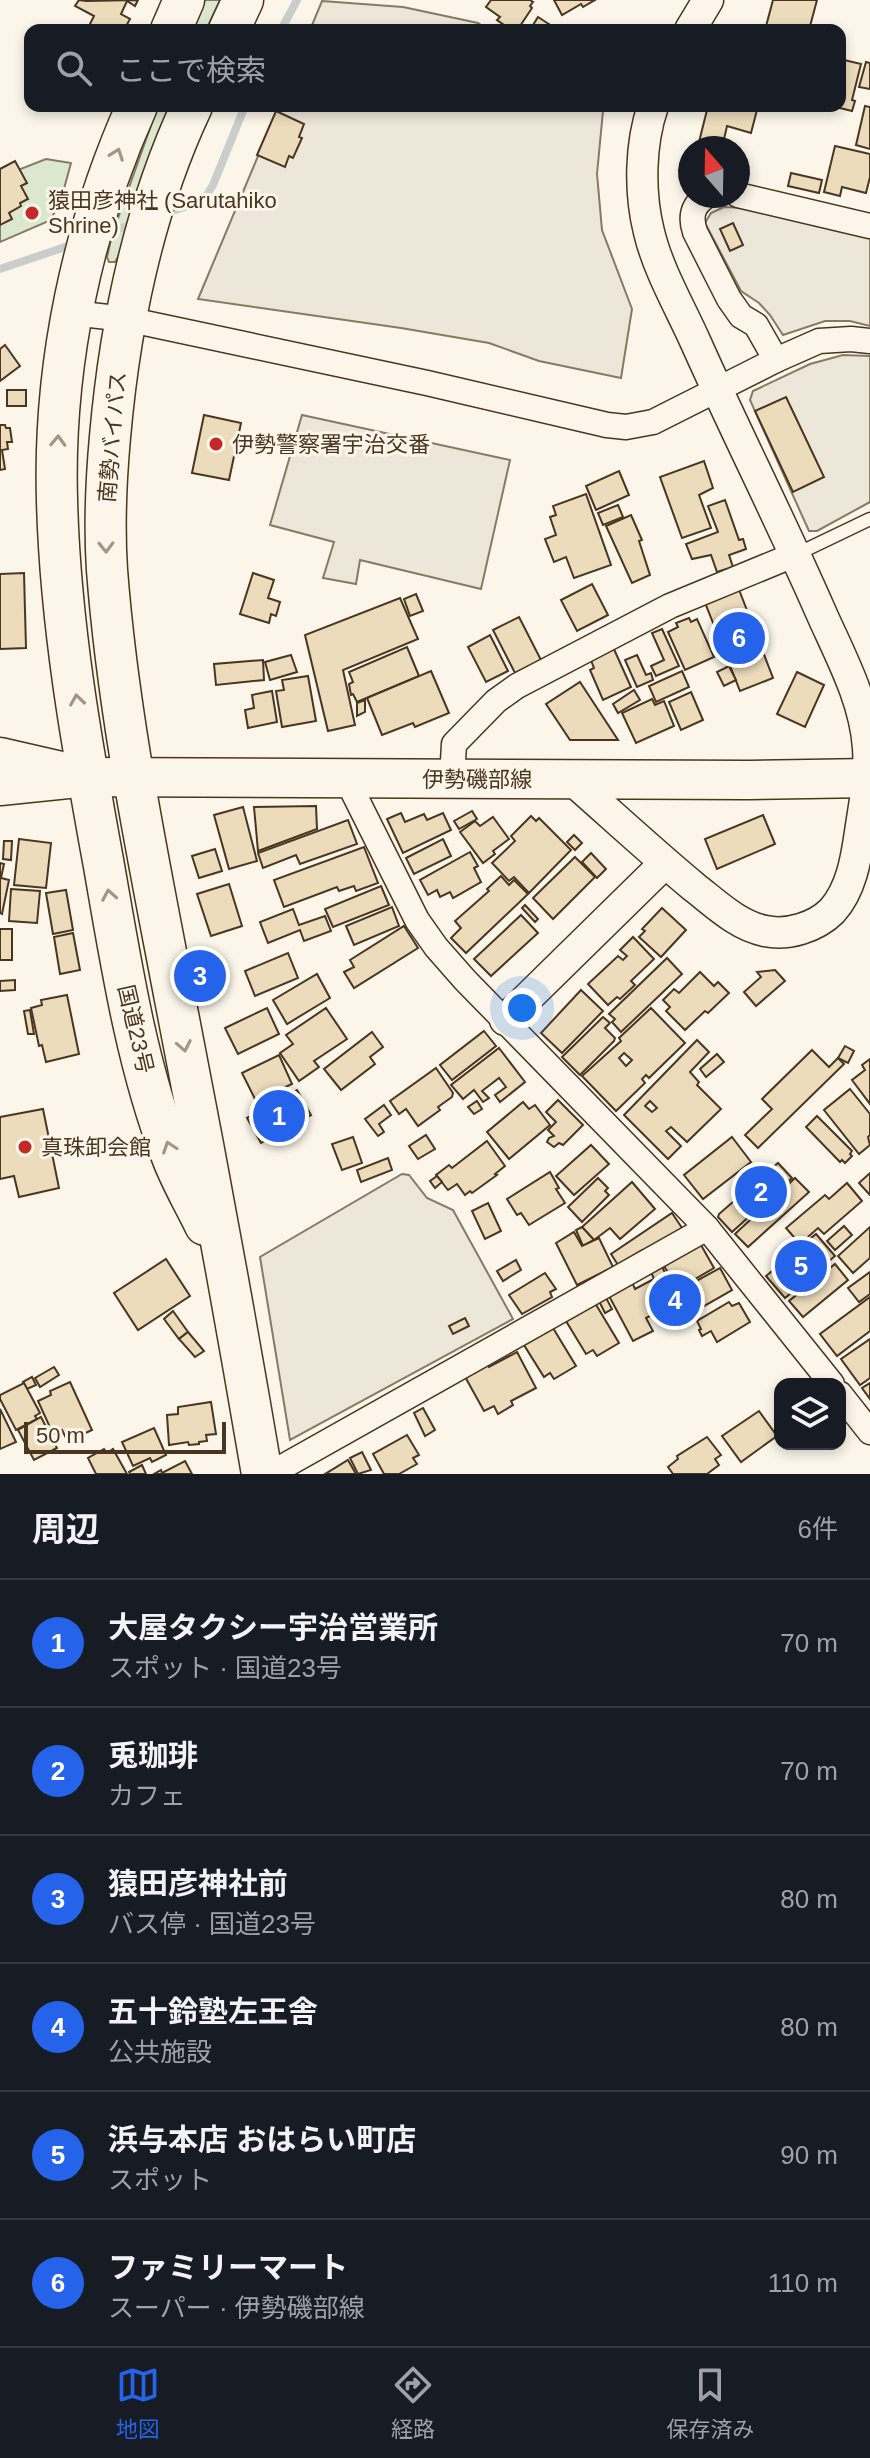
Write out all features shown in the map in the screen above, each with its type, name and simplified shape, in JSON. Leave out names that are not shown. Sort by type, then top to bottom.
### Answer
[{"type":"highway","points":[[174,24],[184,0]]},
{"type":"highway","points":[[232,24],[243,0]]},
{"type":"highway","points":[[87,777],[61,578],[57,500],[59,418],[81,267],[100,203],[135,112]]},
{"type":"highway","name":"南勢バイパス","points":[[133,777],[107,569],[105,496],[114,388],[141,248],[158,187],[189,112]]},
{"type":"highway","name":"国道23号","points":[[87,777],[138,1047],[171,1156],[227,1268]]},
{"type":"highway","name":"国道23号","points":[[133,777],[227,1268],[262,1474]]},
{"type":"main road","name":"伊勢磯部線","points":[[0,757],[87,777]]},
{"type":"main road","name":"伊勢磯部線","points":[[0,786],[87,777],[869,779]]},
{"type":"street","points":[[694,24],[708,0]]},
{"type":"street","points":[[571,779],[665,863],[732,917],[752,927],[768,932],[806,928],[823,919],[846,891],[869,779],[863,713],[796,554],[717,390],[662,269],[649,232],[643,160],[652,112]]},
{"type":"street","points":[[750,198],[870,226]]},
{"type":"street","points":[[695,208],[692,214],[695,232],[729,299],[741,316],[756,325],[776,360]]},
{"type":"street","points":[[72,313],[126,319],[626,427],[653,422],[819,341],[870,341]]},
{"type":"street","points":[[452,778],[454,744],[496,701],[517,686],[670,606],[796,554]]},
{"type":"street","points":[[346,778],[417,920],[436,947],[707,1228],[827,1378]]},
{"type":"street","points":[[505,1020],[665,863]]},
{"type":"street","points":[[270,1474],[707,1228]]},
{"type":"street","points":[[846,1401],[870,1431]]},
{"type":"lane","points":[[796,554],[870,519]]},
{"type":"green space","points":[[205,0],[220,0],[209,24],[193,24]]},
{"type":"green space","points":[[156,112],[167,112],[118,257],[115,262],[109,262],[107,257]]},
{"type":"green space","points":[[46,159],[71,163],[62,196],[51,220],[0,242],[0,177]]},
{"type":"shaded area","points":[[322,1],[403,7],[479,24],[312,24]]},
{"type":"shaded area","points":[[276,112],[603,112],[597,174],[602,230],[632,309],[621,378],[539,361],[489,343],[198,299]]},
{"type":"shaded area","points":[[722,208],[748,208],[870,237],[870,326],[850,321],[825,321],[783,335],[759,303],[741,291],[705,223],[711,213]]},
{"type":"shaded area","points":[[843,355],[870,356],[870,502],[817,531],[809,531],[750,400],[753,391],[810,364]]},
{"type":"shaded area","points":[[302,415],[510,460],[481,589],[360,560],[356,584],[323,578],[334,542],[270,525]]},
{"type":"shaded area","points":[[402,1174],[409,1175],[427,1198],[453,1210],[513,1319],[290,1440],[260,1257]]},
{"type":"building","points":[[79,0],[138,0],[135,6],[127,1],[121,14],[130,19],[127,24],[90,24],[94,16],[75,6]]},
{"type":"building","points":[[491,0],[533,2],[521,24],[503,24],[497,20],[500,17],[486,7]]},
{"type":"building","points":[[554,0],[595,0],[562,15]]},
{"type":"building","points":[[773,0],[817,0],[811,24],[767,24]]},
{"type":"building","points":[[538,17],[549,24],[534,24]]},
{"type":"building","points":[[846,60],[861,64],[852,111],[846,110]]},
{"type":"building","points":[[866,62],[870,63],[870,89],[859,87]]},
{"type":"building","points":[[865,106],[870,107],[870,149],[856,145]]},
{"type":"building","points":[[276,112],[304,124],[299,137],[302,138],[285,167],[257,155]]},
{"type":"building","points":[[706,112],[756,112],[751,133],[727,126],[725,136],[700,136]]},
{"type":"building","points":[[835,146],[870,154],[866,193],[842,187],[840,196],[824,192]]},
{"type":"building","points":[[15,161],[27,183],[21,186],[28,199],[9,213],[12,219],[0,225],[0,169]]},
{"type":"building","points":[[791,173],[822,180],[819,193],[788,186]]},
{"type":"building","points":[[733,223],[743,245],[730,251],[720,229]]},
{"type":"building","points":[[5,345],[20,366],[0,381],[0,349]]},
{"type":"building","points":[[7,390],[26,390],[26,406],[7,406]]},
{"type":"building","points":[[786,397],[824,477],[793,492],[755,411]]},
{"type":"building","points":[[204,415],[241,423],[229,480],[192,473]]},
{"type":"building","points":[[0,425],[10,428],[12,442],[7,442],[8,449],[2,450],[5,469],[0,470]]},
{"type":"building","points":[[704,461],[713,488],[699,495],[711,528],[682,538],[660,477]]},
{"type":"building","points":[[619,471],[629,495],[596,510],[586,486]]},
{"type":"building","points":[[586,494],[611,565],[574,578],[566,557],[554,562],[545,539],[556,535],[550,517],[556,515],[553,506]]},
{"type":"building","points":[[725,500],[739,540],[743,539],[746,549],[729,555],[733,567],[717,572],[711,555],[692,559],[686,544],[718,532],[708,506]]},
{"type":"building","points":[[618,505],[623,517],[603,525],[598,513]]},
{"type":"building","points":[[631,515],[642,540],[639,541],[650,575],[632,583],[606,526]]},
{"type":"building","points":[[24,573],[26,648],[0,649],[0,574]]},
{"type":"building","points":[[253,573],[274,580],[268,598],[280,602],[276,616],[271,614],[269,623],[240,614]]},
{"type":"building","points":[[592,584],[608,615],[577,631],[561,600]]},
{"type":"building","points":[[738,587],[773,678],[740,691],[704,600]]},
{"type":"building","points":[[416,594],[423,611],[410,616],[404,599]]},
{"type":"building","points":[[400,598],[418,639],[343,670],[355,725],[328,731],[305,635]]},
{"type":"building","points":[[519,617],[541,660],[515,673],[493,630]]},
{"type":"building","points":[[689,618],[691,622],[697,619],[714,657],[685,670],[668,632],[678,627],[676,623]]},
{"type":"building","points":[[662,629],[679,666],[656,676],[651,666],[664,660],[652,633]]},
{"type":"building","points":[[490,635],[508,671],[486,682],[468,647]]},
{"type":"building","points":[[407,647],[419,676],[357,702],[351,695],[349,684],[353,682],[349,672]]},
{"type":"building","points":[[613,647],[631,687],[603,700],[590,670],[594,668],[590,658]]},
{"type":"building","points":[[291,655],[297,672],[270,680],[265,662]]},
{"type":"building","points":[[637,655],[646,675],[651,673],[653,680],[637,687],[625,660]]},
{"type":"building","points":[[263,660],[264,680],[216,685],[214,664]]},
{"type":"building","points":[[729,666],[736,680],[724,686],[717,672]]},
{"type":"building","points":[[431,671],[449,713],[415,727],[413,723],[382,735],[367,698]]},
{"type":"building","points":[[682,671],[689,687],[656,702],[649,686]]},
{"type":"building","points":[[797,672],[824,685],[805,727],[777,714]]},
{"type":"building","points":[[308,676],[316,721],[282,727],[276,691],[284,690],[282,680]]},
{"type":"building","points":[[580,682],[618,740],[570,740],[546,704]]},
{"type":"building","points":[[634,690],[640,700],[618,713],[613,704]]},
{"type":"building","points":[[272,691],[277,722],[248,728],[245,710],[254,708],[252,695]]},
{"type":"building","points":[[691,692],[703,720],[681,730],[669,702]]},
{"type":"building","points":[[652,699],[655,705],[664,701],[674,726],[636,743],[622,713]]},
{"type":"building","points":[[365,700],[365,712],[357,716],[357,703]]},
{"type":"building","points":[[316,806],[317,829],[258,851],[254,807]]},
{"type":"building","points":[[243,807],[257,861],[229,869],[214,815]]},
{"type":"building","points":[[472,811],[477,819],[459,829],[454,821]]},
{"type":"building","points":[[401,813],[405,822],[424,814],[427,820],[443,813],[451,830],[403,853],[387,819]]},
{"type":"building","points":[[763,815],[775,844],[717,869],[705,839]]},
{"type":"building","points":[[531,816],[536,821],[539,818],[571,850],[529,893],[514,877],[509,881],[492,863],[515,841],[511,836]]},
{"type":"building","points":[[493,817],[509,839],[483,863],[460,832],[475,821],[480,826]]},
{"type":"building","points":[[348,820],[357,844],[300,864],[296,855],[263,868],[258,853]]},
{"type":"building","points":[[574,835],[582,843],[575,850],[567,842]]},
{"type":"building","points":[[19,839],[51,843],[46,888],[14,885]]},
{"type":"building","points":[[443,839],[451,856],[414,874],[406,858]]},
{"type":"building","points":[[4,841],[12,841],[11,860],[3,859]]},
{"type":"building","points":[[364,847],[378,883],[356,891],[354,886],[339,891],[337,887],[284,907],[274,880]]},
{"type":"building","points":[[215,849],[222,871],[199,878],[192,856]]},
{"type":"building","points":[[470,852],[478,866],[474,868],[481,882],[453,898],[450,892],[440,897],[437,890],[428,895],[420,880]]},
{"type":"building","points":[[591,853],[606,869],[597,878],[582,862]]},
{"type":"building","points":[[575,857],[595,877],[553,919],[533,898]]},
{"type":"building","points":[[0,863],[4,864],[1,878],[9,880],[2,914],[0,913]]},
{"type":"building","points":[[501,876],[509,885],[514,880],[528,894],[466,953],[451,938],[461,928],[455,921]]},
{"type":"building","points":[[229,884],[242,926],[211,936],[197,894]]},
{"type":"building","points":[[381,886],[389,905],[333,927],[325,909]]},
{"type":"building","points":[[11,889],[40,891],[37,923],[9,921]]},
{"type":"building","points":[[66,890],[73,930],[53,934],[46,893]]},
{"type":"building","points":[[525,905],[538,919],[535,922],[522,908]]},
{"type":"building","points":[[392,907],[399,926],[354,945],[346,926]]},
{"type":"building","points":[[662,908],[686,930],[661,957],[639,937],[645,931],[642,929]]},
{"type":"building","points":[[293,909],[299,925],[325,916],[331,931],[304,941],[300,930],[268,943],[260,922]]},
{"type":"building","points":[[521,915],[538,933],[491,976],[474,959]]},
{"type":"building","points":[[404,926],[418,948],[354,988],[344,972],[354,967],[350,960]]},
{"type":"building","points":[[0,929],[12,929],[12,960],[0,960]]},
{"type":"building","points":[[73,933],[80,970],[60,974],[54,937]]},
{"type":"building","points":[[633,937],[654,959],[631,981],[635,985],[608,1005],[588,984],[618,956],[623,960],[627,956],[620,950]]},
{"type":"building","points":[[288,953],[298,978],[255,996],[245,971]]},
{"type":"building","points":[[667,958],[682,974],[621,1032],[609,1014]]},
{"type":"building","points":[[775,970],[785,981],[756,1006],[744,992],[761,977],[757,972]]},
{"type":"building","points":[[700,972],[714,986],[718,982],[729,993],[685,1030],[666,1011],[670,1007],[663,1000],[674,989],[679,993]]},
{"type":"building","points":[[317,974],[330,998],[287,1024],[273,1000]]},
{"type":"building","points":[[15,980],[15,990],[0,991],[0,981]]},
{"type":"building","points":[[581,990],[603,1011],[562,1053],[541,1033]]},
{"type":"building","points":[[67,995],[79,1054],[46,1062],[42,1045],[39,1046],[31,1008],[42,1005],[41,1000]]},
{"type":"building","points":[[267,1008],[279,1034],[238,1054],[225,1028]]},
{"type":"building","points":[[326,1008],[347,1039],[314,1061],[319,1067],[299,1081],[280,1053],[293,1044],[286,1035]]},
{"type":"building","points":[[651,1008],[685,1043],[649,1078],[646,1075],[642,1079],[645,1083],[616,1111],[582,1076],[621,1041],[619,1038]],"holes":[[[624,1053],[632,1060],[626,1066],[619,1058]]]},
{"type":"building","points":[[30,1010],[34,1034],[28,1034],[24,1011]]},
{"type":"building","points":[[603,1017],[610,1023],[605,1028],[615,1038],[614,1041],[580,1075],[562,1057]]},
{"type":"building","points":[[484,1031],[496,1046],[452,1080],[440,1065]]},
{"type":"building","points":[[372,1032],[383,1047],[370,1057],[375,1064],[341,1090],[324,1069]]},
{"type":"building","points":[[697,1040],[709,1052],[690,1072],[699,1082],[697,1085],[721,1109],[687,1142],[671,1127],[666,1131],[681,1146],[668,1159],[624,1115]],"holes":[[[650,1101],[657,1108],[652,1112],[645,1106]]]},
{"type":"building","points":[[845,1046],[854,1051],[848,1063],[838,1058]]},
{"type":"building","points":[[499,1048],[525,1082],[500,1102],[495,1095],[506,1087],[499,1078],[482,1091],[489,1098],[483,1102],[474,1090],[463,1099],[451,1085]]},
{"type":"building","points":[[812,1050],[829,1067],[838,1058],[844,1064],[758,1148],[745,1135],[772,1109],[762,1099]]},
{"type":"building","points":[[717,1054],[724,1062],[706,1077],[700,1069]]},
{"type":"building","points":[[279,1055],[292,1084],[256,1101],[242,1073]]},
{"type":"building","points":[[870,1059],[870,1104],[852,1080],[865,1070],[862,1065]]},
{"type":"building","points":[[436,1068],[453,1093],[452,1097],[418,1126],[406,1109],[399,1114],[390,1101]]},
{"type":"building","points":[[850,1089],[870,1114],[870,1145],[859,1154],[824,1110]]},
{"type":"building","points":[[297,1090],[311,1115],[261,1143],[247,1118]]},
{"type":"building","points":[[558,1100],[583,1125],[563,1145],[559,1143],[554,1147],[547,1142],[554,1136],[548,1130],[556,1122],[546,1112]]},
{"type":"building","points":[[477,1101],[482,1109],[474,1114],[468,1107]]},
{"type":"building","points":[[523,1102],[529,1109],[535,1105],[550,1125],[509,1159],[487,1132]]},
{"type":"building","points":[[384,1105],[391,1115],[379,1124],[384,1132],[378,1136],[365,1119]]},
{"type":"building","name":"真珠卸会館","points":[[43,1109],[59,1188],[19,1197],[14,1176],[0,1179],[0,1117]]},
{"type":"building","points":[[817,1116],[852,1151],[852,1156],[845,1163],[840,1162],[806,1127]]},
{"type":"building","points":[[426,1135],[435,1149],[418,1159],[409,1146]]},
{"type":"building","points":[[353,1137],[362,1163],[342,1170],[332,1144]]},
{"type":"building","points":[[732,1137],[751,1162],[703,1199],[684,1175]]},
{"type":"building","points":[[487,1141],[505,1166],[472,1193],[470,1191],[465,1195],[457,1184],[448,1190],[436,1175],[449,1165],[452,1168]]},
{"type":"building","points":[[591,1145],[609,1164],[574,1195],[556,1176]]},
{"type":"building","points":[[388,1158],[392,1170],[361,1182],[357,1170]]},
{"type":"building","points":[[778,1163],[792,1178],[732,1232],[718,1217],[719,1214]]},
{"type":"building","points":[[550,1172],[565,1203],[529,1225],[521,1213],[517,1215],[507,1199]]},
{"type":"building","points":[[870,1173],[870,1195],[859,1183]]},
{"type":"building","points":[[437,1176],[442,1182],[435,1188],[430,1181]]},
{"type":"building","points":[[598,1178],[608,1188],[605,1191],[609,1195],[582,1222],[568,1207]]},
{"type":"building","points":[[795,1178],[809,1192],[748,1247],[735,1234]]},
{"type":"building","points":[[632,1182],[655,1209],[620,1239],[610,1228],[594,1240],[582,1227]]},
{"type":"building","points":[[847,1183],[862,1201],[824,1234],[818,1228],[800,1244],[786,1228],[825,1195],[829,1199]]},
{"type":"building","points":[[488,1203],[501,1231],[485,1239],[472,1211]]},
{"type":"building","points":[[672,1213],[682,1228],[644,1253],[642,1250],[618,1265],[611,1254]]},
{"type":"building","points":[[844,1226],[852,1235],[835,1250],[827,1241]]},
{"type":"building","points":[[582,1227],[594,1240],[583,1246],[576,1230]]},
{"type":"building","points":[[870,1227],[870,1258],[853,1273],[838,1256]]},
{"type":"building","points":[[574,1232],[582,1246],[599,1238],[613,1267],[577,1285],[556,1243]]},
{"type":"building","points":[[816,1234],[835,1256],[785,1298],[766,1276]]},
{"type":"building","points":[[701,1245],[714,1268],[678,1289],[664,1266]]},
{"type":"building","points":[[166,1259],[190,1296],[138,1330],[114,1293]]},
{"type":"building","points":[[516,1260],[521,1270],[503,1281],[497,1271]]},
{"type":"building","points":[[835,1264],[848,1280],[803,1317],[789,1301]]},
{"type":"building","points":[[662,1267],[680,1301],[646,1318],[653,1331],[633,1341],[608,1294],[632,1282],[635,1289],[654,1279],[651,1272]]},
{"type":"building","points":[[720,1268],[732,1290],[690,1314],[678,1291]]},
{"type":"building","points":[[870,1272],[870,1294],[859,1302],[848,1288]]},
{"type":"building","points":[[545,1273],[556,1289],[550,1292],[552,1297],[522,1314],[509,1295]]},
{"type":"building","points":[[604,1294],[612,1309],[605,1313],[597,1297]]},
{"type":"building","points":[[870,1297],[870,1331],[837,1356],[820,1334]]},
{"type":"building","points":[[729,1302],[732,1306],[739,1303],[750,1322],[717,1342],[711,1331],[702,1336],[697,1321]]},
{"type":"building","points":[[595,1303],[619,1343],[597,1356],[593,1350],[586,1354],[566,1321]]},
{"type":"building","points":[[173,1311],[188,1332],[179,1339],[164,1319]]},
{"type":"building","points":[[465,1318],[469,1326],[453,1334],[449,1326]]},
{"type":"building","points":[[553,1328],[576,1366],[554,1379],[550,1373],[544,1377],[524,1345]]},
{"type":"building","points":[[188,1332],[204,1351],[195,1357],[179,1339]]},
{"type":"building","points":[[870,1339],[870,1378],[860,1385],[841,1359]]},
{"type":"building","points":[[517,1352],[536,1388],[511,1401],[513,1405],[498,1414],[494,1406],[484,1411],[463,1373],[485,1360],[489,1367]]},
{"type":"building","points":[[54,1367],[59,1375],[40,1387],[35,1378]]},
{"type":"building","points":[[32,1377],[36,1385],[27,1389],[23,1382]]},
{"type":"building","points":[[70,1382],[92,1430],[75,1438],[73,1435],[66,1438],[62,1430],[53,1434],[38,1401],[51,1395],[50,1391]]},
{"type":"building","points":[[24,1383],[40,1413],[35,1416],[37,1419],[16,1430],[0,1395]]},
{"type":"building","points":[[870,1383],[870,1399],[862,1388]]},
{"type":"building","points":[[211,1402],[216,1434],[206,1435],[207,1441],[199,1444],[169,1445],[167,1415],[178,1414],[178,1407]]},
{"type":"building","points":[[423,1408],[435,1430],[425,1436],[414,1413]]},
{"type":"building","points":[[0,1409],[16,1442],[0,1449]]},
{"type":"building","points":[[759,1411],[774,1432],[774,1438],[741,1462],[722,1436]]},
{"type":"building","points":[[41,1417],[57,1448],[34,1460],[18,1430]]},
{"type":"building","points":[[154,1428],[166,1455],[133,1466],[122,1442]]},
{"type":"building","points":[[407,1435],[419,1455],[413,1458],[417,1464],[399,1474],[384,1474],[373,1454]]},
{"type":"building","points":[[707,1437],[721,1455],[715,1459],[719,1465],[707,1474],[673,1474],[668,1467],[678,1459],[677,1456]]},
{"type":"building","points":[[104,1449],[107,1453],[113,1449],[127,1474],[96,1474],[88,1458]]},
{"type":"building","points":[[362,1452],[371,1470],[358,1474],[350,1458]]},
{"type":"building","points":[[348,1460],[356,1474],[325,1474]]},
{"type":"building","points":[[185,1461],[192,1474],[154,1474],[161,1470],[162,1473]]},
{"type":"building","points":[[142,1465],[146,1474],[130,1474],[129,1472]]},
{"type":"waterway","points":[[284,24],[297,0]]},
{"type":"waterway","points":[[166,213],[203,201],[213,185],[243,112]]},
{"type":"waterway","points":[[105,233],[134,224]]},
{"type":"waterway","points":[[0,269],[77,243]]},
{"type":"place","name":"猿田彦神社 (Sarutahiko Shrine)","points":[[32,213]]},
{"type":"place","name":"伊勢警察署宇治交番","points":[[216,444]]},
{"type":"place","name":"ファミリーマート","points":[[739,638]]},
{"type":"place","name":"猿田彦神社前","points":[[200,976]]},
{"type":"place","name":"大屋タクシー宇治営業所","points":[[279,1116]]},
{"type":"place","name":"真珠卸会館","points":[[25,1147]]},
{"type":"place","name":"兎珈琲","points":[[761,1192]]},
{"type":"place","name":"浜与本店 おはらい町店","points":[[801,1266]]},
{"type":"place","name":"五十鈴塾左王舎","points":[[675,1300]]}]
